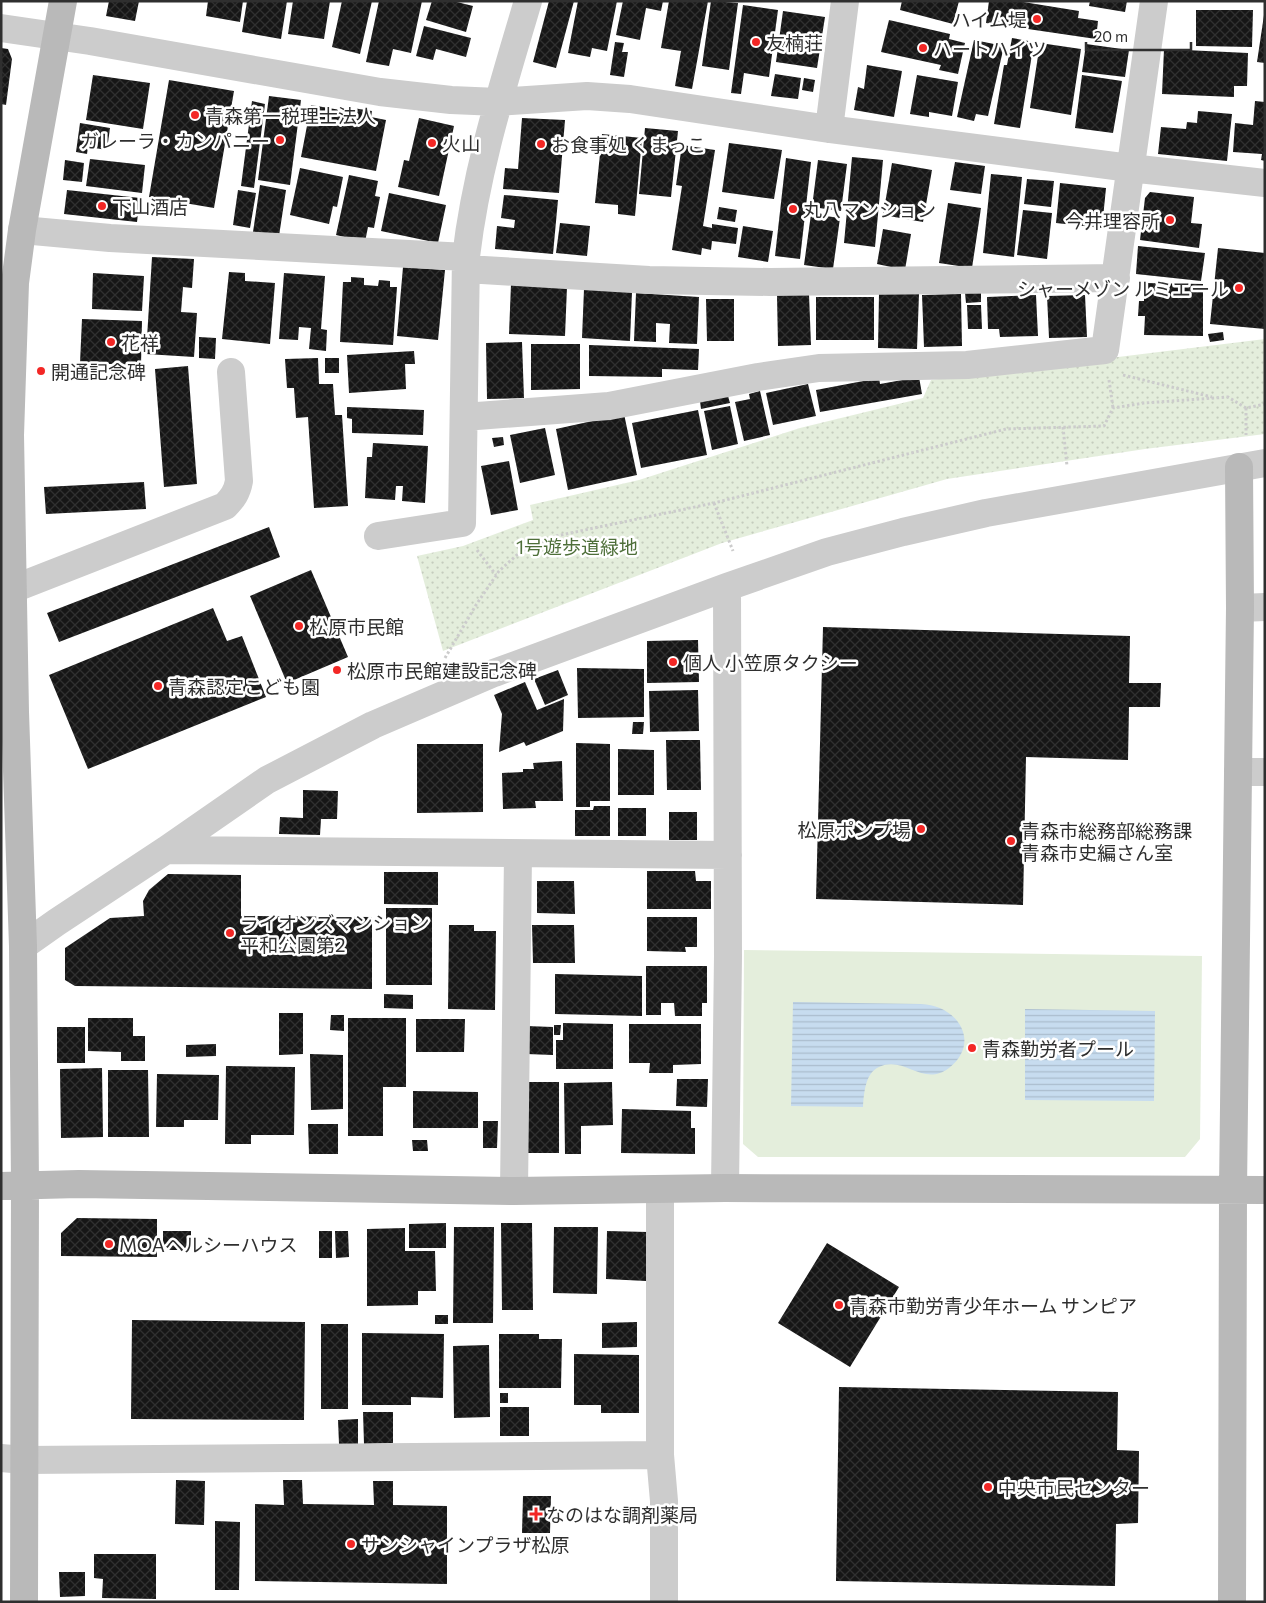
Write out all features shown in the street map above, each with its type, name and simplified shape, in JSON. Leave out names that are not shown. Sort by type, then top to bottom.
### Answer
[{"type":"street","points":[[24,1602],[12,1459],[13,1185],[24,946],[8,712],[13,589],[8,283],[22,230],[62,1]]},
{"type":"street","points":[[378,536],[462,523],[466,263],[481,165],[528,1]]},
{"type":"street","points":[[829,128],[845,1]]},
{"type":"street","points":[[464,417],[609,406],[758,377],[819,368],[967,365],[1105,350],[1154,1]]},
{"type":"street","points":[[1,28],[380,92],[451,100],[498,102],[587,96],[622,98],[1130,168],[1265,183]]},
{"type":"street","points":[[22,230],[466,263],[649,280],[1116,278]]},
{"type":"street","points":[[13,589],[225,506],[237,490],[239,481],[231,372]]},
{"type":"street","points":[[24,946],[267,780],[374,724],[494,673],[828,552],[903,532],[986,514],[1252,465],[1252,772],[1233,1190],[1232,1602]]},
{"type":"street","points":[[725,1188],[728,587]]},
{"type":"street","points":[[166,850],[728,856]]},
{"type":"street","points":[[514,1191],[518,854]]},
{"type":"street","points":[[13,1185],[79,1184],[514,1191],[725,1188],[1265,1190]]},
{"type":"street","points":[[660,1190],[660,1455],[664,1501],[664,1602]]},
{"type":"street","points":[[12,1459],[660,1455]]},
{"type":"path","points":[[1118,374],[1215,398]]},
{"type":"path","points":[[442,662],[496,575],[518,554],[556,536],[714,502],[1006,429],[1104,426],[1113,408],[1144,403],[1228,397],[1246,408],[1265,404]]},
{"type":"path","points":[[1063,427],[1068,473]]},
{"type":"path","points":[[714,502],[734,554]]},
{"type":"green space","name":"1号遊歩道緑地","points":[[1265,339],[1265,434],[1145,449],[947,479],[722,543],[443,651],[417,556],[463,546],[533,520],[530,505],[639,480],[800,428],[923,398],[931,380]]},
{"type":"green space","name":"青森勤労者プール","points":[[744,950],[1202,956],[1200,1139],[1185,1157],[758,1157],[743,1144]]},
{"type":"water","points":[[793,1002],[921,1004],[934,1006],[954,1018],[961,1027],[964,1047],[959,1058],[949,1068],[940,1073],[931,1075],[906,1067],[888,1064],[879,1067],[874,1070],[868,1079],[863,1107],[791,1106]]},
{"type":"water","points":[[1025,1009],[1155,1011],[1154,1101],[1025,1100]]},
{"type":"building","points":[[109,1],[139,1],[135,21],[106,16]]},
{"type":"building","points":[[208,1],[243,1],[240,22],[206,16]]},
{"type":"building","points":[[247,1],[287,1],[281,39],[242,32]]},
{"type":"building","points":[[293,1],[330,1],[324,39],[288,34]]},
{"type":"building","points":[[342,1],[372,1],[360,54],[332,47]]},
{"type":"building","points":[[379,1],[422,1],[411,53],[393,49],[389,66],[366,62]]},
{"type":"building","points":[[432,1],[453,1],[473,6],[466,32],[426,20]]},
{"type":"building","points":[[549,1],[574,1],[556,68],[533,62]]},
{"type":"building","points":[[578,1],[617,1],[607,51],[592,48],[590,57],[568,53]]},
{"type":"building","points":[[623,1],[663,1],[661,11],[646,8],[640,40],[616,35]]},
{"type":"building","points":[[669,1],[708,1],[692,89],[675,86],[681,51],[661,48]]},
{"type":"building","points":[[711,1],[738,3],[729,70],[702,66]]},
{"type":"building","points":[[902,1],[959,1],[953,24],[900,10]]},
{"type":"building","name":"ハイム堤","points":[[989,1],[1017,1],[1079,11],[1078,18],[1098,21],[1096,39],[986,23]]},
{"type":"building","points":[[1090,1],[1127,1],[1125,12],[1089,6]]},
{"type":"building","name":"友楠荘","points":[[743,5],[778,10],[769,77],[744,73],[741,94],[731,93]]},
{"type":"building","points":[[1196,10],[1253,10],[1252,47],[1196,46]]},
{"type":"building","points":[[783,11],[825,17],[817,68],[776,62]]},
{"type":"building","points":[[1265,15],[1265,63],[1257,62]]},
{"type":"building","name":"ハートハイツ","points":[[889,20],[950,34],[949,39],[965,43],[958,74],[939,70],[941,65],[881,52]]},
{"type":"building","points":[[424,26],[471,38],[466,57],[436,49],[433,60],[416,56]]},
{"type":"building","points":[[1012,38],[1034,42],[1020,128],[994,124],[1004,65],[1007,65]]},
{"type":"building","points":[[974,40],[1004,46],[988,116],[976,114],[974,121],[957,117]]},
{"type":"building","points":[[615,42],[624,43],[622,52],[628,52],[624,77],[610,75]]},
{"type":"building","points":[[1040,43],[1081,49],[1071,115],[1030,108]]},
{"type":"building","points":[[1086,44],[1129,50],[1125,77],[1082,72]]},
{"type":"building","points":[[1,48],[8,49],[12,59],[6,105],[1,104]]},
{"type":"building","points":[[1164,49],[1248,53],[1247,86],[1234,86],[1234,97],[1162,94]]},
{"type":"building","points":[[867,65],[902,71],[894,117],[854,110],[858,87],[864,89]]},
{"type":"building","points":[[775,74],[801,78],[798,99],[771,96]]},
{"type":"building","points":[[93,75],[150,83],[143,129],[86,120]]},
{"type":"building","points":[[917,75],[958,82],[952,116],[929,112],[929,117],[910,114]]},
{"type":"building","points":[[1082,75],[1122,81],[1113,133],[1075,128]]},
{"type":"building","points":[[804,78],[815,80],[813,92],[802,90]]},
{"type":"building","points":[[169,80],[234,91],[214,208],[149,197]]},
{"type":"building","name":"ガレーラ・カンパニー","points":[[269,96],[301,100],[290,185],[258,180]]},
{"type":"building","points":[[252,101],[265,104],[254,188],[241,186]]},
{"type":"building","points":[[1255,101],[1265,102],[1265,161],[1261,160],[1262,154],[1233,152],[1235,123],[1253,125]]},
{"type":"building","points":[[311,105],[352,112],[353,108],[372,111],[371,117],[386,120],[376,171],[301,157]]},
{"type":"building","points":[[1198,111],[1232,114],[1227,161],[1158,154],[1161,127],[1186,129],[1187,122],[1197,123]]},
{"type":"building","name":"火山","points":[[419,118],[454,126],[439,196],[398,187],[404,160],[409,161]]},
{"type":"building","name":"お食事処 くまっこ","points":[[522,118],[565,120],[559,193],[503,189],[505,168],[518,169]]},
{"type":"building","points":[[80,123],[110,128],[107,150],[88,147],[87,154],[76,152]]},
{"type":"building","points":[[645,128],[678,131],[671,197],[639,194]]},
{"type":"building","points":[[602,134],[642,138],[635,216],[618,214],[618,205],[595,203]]},
{"type":"building","points":[[729,143],[782,150],[774,199],[722,192]]},
{"type":"building","points":[[682,145],[715,150],[703,226],[712,228],[712,224],[738,228],[736,244],[712,241],[711,250],[702,248],[701,255],[672,250],[682,186],[676,185]]},
{"type":"building","points":[[852,157],[883,160],[875,247],[844,243]]},
{"type":"building","name":"丸八マンション","points":[[786,158],[811,162],[800,259],[775,256]]},
{"type":"building","points":[[90,159],[145,165],[142,193],[86,186]]},
{"type":"building","points":[[65,160],[84,163],[82,182],[63,180]]},
{"type":"building","points":[[818,160],[847,164],[841,211],[812,207]]},
{"type":"building","points":[[955,162],[985,166],[981,194],[950,190]]},
{"type":"building","points":[[892,163],[932,170],[923,222],[883,215]]},
{"type":"building","points":[[300,168],[343,177],[337,207],[333,206],[329,224],[290,215]]},
{"type":"building","points":[[991,174],[1022,177],[1014,257],[983,253]]},
{"type":"building","points":[[349,175],[378,181],[375,196],[380,197],[374,228],[368,227],[365,242],[336,235]]},
{"type":"building","points":[[1027,179],[1054,181],[1051,207],[1024,204]]},
{"type":"building","points":[[1060,183],[1106,188],[1102,228],[1056,223]]},
{"type":"building","points":[[260,185],[286,190],[279,236],[253,232]]},
{"type":"building","name":"下山酒店","points":[[67,190],[140,198],[137,222],[64,214]]},
{"type":"building","points":[[238,190],[256,193],[250,228],[233,225]]},
{"type":"building","points":[[1150,192],[1194,197],[1191,223],[1202,224],[1199,248],[1140,240],[1145,198]]},
{"type":"building","points":[[389,193],[446,205],[438,243],[381,231]]},
{"type":"building","points":[[504,195],[558,200],[553,254],[495,249],[497,226],[514,228],[515,220],[501,218]]},
{"type":"building","points":[[948,203],[981,208],[972,268],[939,263]]},
{"type":"building","points":[[719,207],[737,210],[735,222],[717,219]]},
{"type":"building","points":[[1023,210],[1052,213],[1047,259],[1017,255]]},
{"type":"building","points":[[811,214],[840,218],[833,269],[804,265]]},
{"type":"building","points":[[560,223],[590,226],[587,256],[556,253]]},
{"type":"building","points":[[743,226],[773,231],[768,262],[738,257]]},
{"type":"building","points":[[883,229],[911,234],[905,270],[877,264]]},
{"type":"building","points":[[1138,246],[1205,253],[1201,281],[1136,274]]},
{"type":"building","name":"シャーメゾン ルミエール","points":[[1218,248],[1265,253],[1265,329],[1210,324]]},
{"type":"building","points":[[152,257],[194,259],[192,288],[183,287],[181,312],[197,313],[194,357],[146,354]]},
{"type":"building","points":[[403,267],[445,270],[438,340],[397,336]]},
{"type":"building","points":[[229,272],[245,273],[245,281],[275,283],[270,344],[222,339]]},
{"type":"building","points":[[93,273],[144,276],[142,311],[92,309]]},
{"type":"building","points":[[284,273],[325,276],[321,329],[327,330],[326,351],[309,349],[311,328],[299,327],[298,340],[279,339]]},
{"type":"building","points":[[351,277],[364,278],[364,285],[378,286],[379,280],[390,281],[390,287],[397,287],[393,345],[340,342],[343,282],[351,282]]},
{"type":"building","points":[[1144,283],[1203,284],[1203,336],[1144,335],[1145,316],[1138,316],[1139,301],[1144,301]]},
{"type":"building","points":[[511,284],[567,287],[565,336],[509,334]]},
{"type":"building","points":[[584,289],[632,292],[630,341],[582,338]]},
{"type":"building","points":[[981,292],[981,302],[966,303],[965,293]]},
{"type":"building","points":[[636,293],[699,297],[697,344],[669,343],[670,324],[656,323],[656,342],[634,341]]},
{"type":"building","points":[[879,293],[919,294],[917,349],[878,348]]},
{"type":"building","points":[[809,294],[811,345],[778,346],[777,295]]},
{"type":"building","points":[[961,294],[962,346],[924,347],[922,295]]},
{"type":"building","points":[[1036,295],[1038,336],[1000,337],[999,329],[988,329],[987,297]]},
{"type":"building","points":[[1085,295],[1087,337],[1049,338],[1047,296]]},
{"type":"building","points":[[816,297],[874,297],[874,340],[816,340]]},
{"type":"building","points":[[706,299],[734,299],[734,341],[707,341]]},
{"type":"building","points":[[967,305],[981,305],[982,329],[968,329]]},
{"type":"building","name":"花祥","points":[[82,319],[142,321],[141,365],[80,363]]},
{"type":"building","points":[[1223,332],[1224,340],[1210,342],[1208,334]]},
{"type":"building","points":[[199,337],[216,338],[215,359],[199,358]]},
{"type":"building","points":[[522,342],[524,398],[487,399],[486,343]]},
{"type":"building","points":[[531,344],[580,344],[580,389],[531,390]]},
{"type":"building","points":[[589,345],[699,349],[698,370],[662,369],[662,377],[589,376]]},
{"type":"building","points":[[414,351],[415,364],[405,364],[406,389],[349,393],[347,355]]},
{"type":"building","points":[[318,358],[319,384],[333,384],[335,415],[342,415],[348,506],[314,508],[308,417],[296,418],[294,388],[287,388],[285,359]]},
{"type":"building","points":[[325,358],[339,358],[339,373],[325,373]]},
{"type":"building","points":[[188,366],[197,484],[164,487],[155,369]]},
{"type":"building","points":[[919,377],[922,394],[820,412],[816,390],[879,378],[880,384]]},
{"type":"building","points":[[808,384],[816,416],[773,425],[766,393]]},
{"type":"building","points":[[760,391],[770,435],[744,441],[735,402],[750,399],[749,394]]},
{"type":"building","points":[[728,396],[730,403],[701,409],[700,401]]},
{"type":"building","points":[[730,406],[738,444],[712,450],[704,411]]},
{"type":"building","points":[[347,407],[424,410],[423,435],[352,433],[352,419],[347,418]]},
{"type":"building","points":[[698,410],[707,455],[641,468],[632,423]]},
{"type":"building","points":[[624,414],[637,475],[568,490],[556,429]]},
{"type":"building","points":[[545,428],[555,475],[520,483],[510,435]]},
{"type":"building","points":[[503,437],[504,445],[494,447],[492,438]]},
{"type":"building","points":[[373,443],[428,446],[425,503],[402,501],[403,486],[396,486],[395,500],[365,498],[367,457],[372,457]]},
{"type":"building","points":[[509,461],[518,510],[491,515],[481,466]]},
{"type":"building","points":[[144,482],[146,509],[46,514],[44,487]]},
{"type":"building","points":[[269,527],[280,557],[59,642],[47,613]]},
{"type":"building","name":"松原市民館","points":[[311,570],[348,657],[287,683],[250,596]]},
{"type":"building","name":"青森認定こども園","points":[[213,608],[227,641],[242,636],[266,697],[88,769],[49,675]]},
{"type":"building","name":"松原ポンプ場","points":[[823,627],[1130,636],[1129,683],[1161,683],[1160,707],[1129,707],[1128,760],[1026,757],[1023,905],[816,899]]},
{"type":"building","points":[[698,640],[699,682],[647,683],[647,641]]},
{"type":"building","points":[[577,668],[644,669],[644,717],[578,718]]},
{"type":"building","points":[[558,670],[568,695],[545,705],[534,679]]},
{"type":"building","points":[[525,682],[537,710],[564,699],[563,731],[526,746],[524,742],[499,752],[502,714],[494,695]]},
{"type":"building","points":[[698,690],[699,731],[650,732],[649,691]]},
{"type":"building","points":[[633,722],[644,722],[643,734],[632,734]]},
{"type":"building","points":[[666,740],[700,740],[701,790],[667,790]]},
{"type":"building","points":[[576,743],[610,744],[610,801],[590,801],[590,807],[576,807]]},
{"type":"building","points":[[417,744],[483,744],[483,812],[417,813]]},
{"type":"building","points":[[618,749],[654,750],[654,795],[618,795]]},
{"type":"building","points":[[562,761],[563,801],[535,801],[536,808],[503,809],[502,773],[523,772],[523,769],[534,769],[533,763]]},
{"type":"building","points":[[303,790],[338,791],[337,819],[321,819],[320,835],[279,834],[280,817],[303,818]]},
{"type":"building","points":[[594,806],[610,806],[610,836],[575,836],[575,810],[593,810]]},
{"type":"building","points":[[618,808],[646,808],[646,836],[618,836]]},
{"type":"building","points":[[669,812],[697,812],[697,840],[669,840]]},
{"type":"building","points":[[647,871],[695,871],[696,881],[711,881],[711,909],[647,909]]},
{"type":"building","points":[[384,872],[438,872],[438,905],[384,904]]},
{"type":"building","name":"ライオンズマンション 平和公園第2","points":[[168,874],[241,875],[241,916],[372,917],[372,989],[75,986],[65,980],[65,948],[110,918],[144,916],[143,901],[149,890]]},
{"type":"building","points":[[537,881],[574,881],[575,914],[537,913]]},
{"type":"building","points":[[386,908],[432,908],[432,985],[386,985]]},
{"type":"building","points":[[647,917],[697,917],[697,947],[685,947],[686,952],[647,951]]},
{"type":"building","points":[[449,925],[474,925],[474,931],[496,931],[495,1010],[448,1009]]},
{"type":"building","points":[[532,925],[574,925],[575,963],[533,963]]},
{"type":"building","points":[[646,966],[707,966],[707,1003],[702,1003],[702,1016],[675,1016],[674,1003],[661,1003],[661,1015],[646,1015]]},
{"type":"building","points":[[555,974],[642,976],[642,1016],[555,1014]]},
{"type":"building","points":[[384,994],[413,995],[413,1009],[384,1008]]},
{"type":"building","points":[[279,1013],[303,1013],[303,1054],[279,1055]]},
{"type":"building","points":[[331,1015],[344,1015],[344,1031],[330,1030]]},
{"type":"building","points":[[88,1018],[133,1018],[133,1036],[145,1036],[145,1061],[121,1061],[121,1052],[88,1051]]},
{"type":"building","points":[[348,1018],[406,1018],[406,1087],[383,1087],[383,1136],[348,1136]]},
{"type":"building","points":[[416,1019],[465,1019],[464,1052],[416,1052]]},
{"type":"building","points":[[563,1023],[613,1024],[613,1069],[556,1069],[556,1040],[563,1040]]},
{"type":"building","points":[[629,1024],[701,1024],[701,1064],[673,1065],[673,1073],[649,1073],[650,1063],[629,1063]]},
{"type":"building","points":[[554,1025],[561,1025],[560,1035],[554,1035]]},
{"type":"building","points":[[526,1026],[553,1027],[553,1055],[526,1054]]},
{"type":"building","points":[[57,1027],[85,1027],[85,1063],[57,1063]]},
{"type":"building","points":[[216,1044],[216,1056],[186,1057],[186,1045]]},
{"type":"building","points":[[310,1054],[343,1055],[343,1109],[311,1110]]},
{"type":"building","points":[[226,1066],[295,1067],[294,1135],[251,1135],[251,1144],[225,1144]]},
{"type":"building","points":[[102,1068],[103,1137],[61,1138],[60,1069]]},
{"type":"building","points":[[108,1070],[148,1070],[149,1137],[108,1137]]},
{"type":"building","points":[[157,1074],[219,1075],[218,1120],[184,1120],[184,1127],[156,1127]]},
{"type":"building","points":[[677,1079],[708,1079],[707,1107],[676,1106]]},
{"type":"building","points":[[525,1082],[559,1082],[559,1153],[525,1153]]},
{"type":"building","points":[[612,1082],[613,1125],[581,1126],[581,1154],[565,1154],[564,1083]]},
{"type":"building","points":[[413,1091],[478,1092],[478,1128],[413,1128]]},
{"type":"building","points":[[622,1109],[691,1111],[691,1128],[695,1128],[695,1154],[621,1153]]},
{"type":"building","points":[[483,1121],[498,1121],[497,1148],[483,1148]]},
{"type":"building","points":[[308,1124],[338,1124],[338,1154],[309,1154]]},
{"type":"building","points":[[412,1140],[427,1140],[428,1151],[413,1151]]},
{"type":"building","name":"MOAヘルシーハウス","points":[[77,1218],[157,1219],[157,1257],[61,1256],[61,1233]]},
{"type":"building","points":[[446,1223],[446,1248],[409,1248],[409,1224]]},
{"type":"building","points":[[501,1223],[532,1223],[533,1310],[502,1310]]},
{"type":"building","points":[[454,1227],[494,1227],[493,1323],[453,1323]]},
{"type":"building","points":[[554,1227],[598,1227],[597,1294],[553,1293]]},
{"type":"building","points":[[405,1228],[405,1251],[435,1251],[436,1291],[418,1291],[418,1305],[367,1306],[367,1229]]},
{"type":"building","points":[[163,1231],[191,1231],[191,1250],[163,1250]]},
{"type":"building","points":[[319,1231],[332,1231],[332,1258],[319,1258]]},
{"type":"building","points":[[335,1231],[348,1231],[349,1257],[336,1258]]},
{"type":"building","points":[[607,1231],[648,1232],[646,1281],[606,1279]]},
{"type":"building","name":"青森市勤労青少年ホーム サンピア","points":[[827,1243],[899,1287],[850,1367],[778,1323]]},
{"type":"building","points":[[435,1315],[448,1315],[448,1324],[435,1324]]},
{"type":"building","points":[[132,1320],[305,1322],[304,1420],[131,1419]]},
{"type":"building","points":[[637,1322],[637,1347],[602,1348],[602,1323]]},
{"type":"building","points":[[321,1324],[348,1324],[348,1409],[321,1409]]},
{"type":"building","points":[[362,1333],[444,1334],[443,1398],[411,1397],[411,1405],[362,1405]]},
{"type":"building","points":[[499,1334],[539,1334],[539,1339],[562,1339],[561,1388],[499,1388]]},
{"type":"building","points":[[489,1345],[490,1417],[454,1418],[453,1346]]},
{"type":"building","points":[[574,1354],[639,1355],[639,1413],[601,1413],[601,1405],[574,1405]]},
{"type":"building","name":"中央市民センター","points":[[839,1387],[1118,1392],[1117,1450],[1139,1451],[1138,1523],[1116,1524],[1115,1586],[836,1581]]},
{"type":"building","points":[[500,1393],[508,1393],[508,1403],[500,1403]]},
{"type":"building","points":[[500,1407],[529,1407],[529,1436],[500,1436]]},
{"type":"building","points":[[363,1412],[393,1412],[393,1443],[364,1444]]},
{"type":"building","points":[[358,1419],[358,1444],[339,1444],[338,1420]]},
{"type":"building","points":[[176,1480],[205,1481],[204,1525],[175,1524]]},
{"type":"building","name":"サンシャインプラザ松原","points":[[283,1480],[302,1480],[303,1504],[374,1505],[373,1481],[393,1481],[393,1505],[447,1506],[447,1584],[255,1581],[255,1504],[284,1505]]},
{"type":"building","name":"なのはな調剤薬局","points":[[523,1496],[551,1496],[550,1533],[522,1533]]},
{"type":"building","points":[[215,1521],[240,1522],[239,1590],[215,1590]]},
{"type":"building","points":[[94,1554],[156,1554],[156,1599],[102,1598],[103,1579],[94,1578]]},
{"type":"building","points":[[59,1572],[85,1572],[85,1596],[60,1597]]},
{"type":"place","name":"ハイム堤","points":[[1037,19]]},
{"type":"place","name":"友楠荘","points":[[756,42]]},
{"type":"place","name":"ハートハイツ","points":[[923,48]]},
{"type":"place","name":"青森第一税理士法人","points":[[195,115]]},
{"type":"place","name":"ガレーラ・カンパニー","points":[[280,140]]},
{"type":"place","name":"火山","points":[[432,143]]},
{"type":"place","name":"お食事処 くまっこ","points":[[541,144]]},
{"type":"place","name":"下山酒店","points":[[102,206]]},
{"type":"place","name":"丸八マンション","points":[[793,209]]},
{"type":"place","name":"今井理容所","points":[[1170,220]]},
{"type":"place","name":"シャーメゾン ルミエール","points":[[1239,288]]},
{"type":"place","name":"花祥","points":[[111,342]]},
{"type":"place","name":"開通記念碑","points":[[41,371]]},
{"type":"place","name":"松原市民館","points":[[299,626]]},
{"type":"place","name":"個人 小笠原タクシー","points":[[673,662]]},
{"type":"place","name":"松原市民館建設記念碑","points":[[337,670]]},
{"type":"place","name":"青森認定こども園","points":[[158,686]]},
{"type":"place","name":"松原ポンプ場","points":[[921,829]]},
{"type":"place","name":"青森市総務部総務課 青森市史編さん室","points":[[1011,841]]},
{"type":"place","name":"ライオンズマンション 平和公園第2","points":[[230,933]]},
{"type":"place","name":"青森勤労者プール","points":[[972,1048]]},
{"type":"place","name":"MOAヘルシーハウス","points":[[109,1244]]},
{"type":"place","name":"青森市勤労青少年ホーム サンピア","points":[[839,1305]]},
{"type":"place","name":"中央市民センター","points":[[988,1487]]},
{"type":"place","name":"なのはな調剤薬局","points":[[536,1514]]},
{"type":"place","name":"サンシャインプラザ松原","points":[[351,1544]]}]
